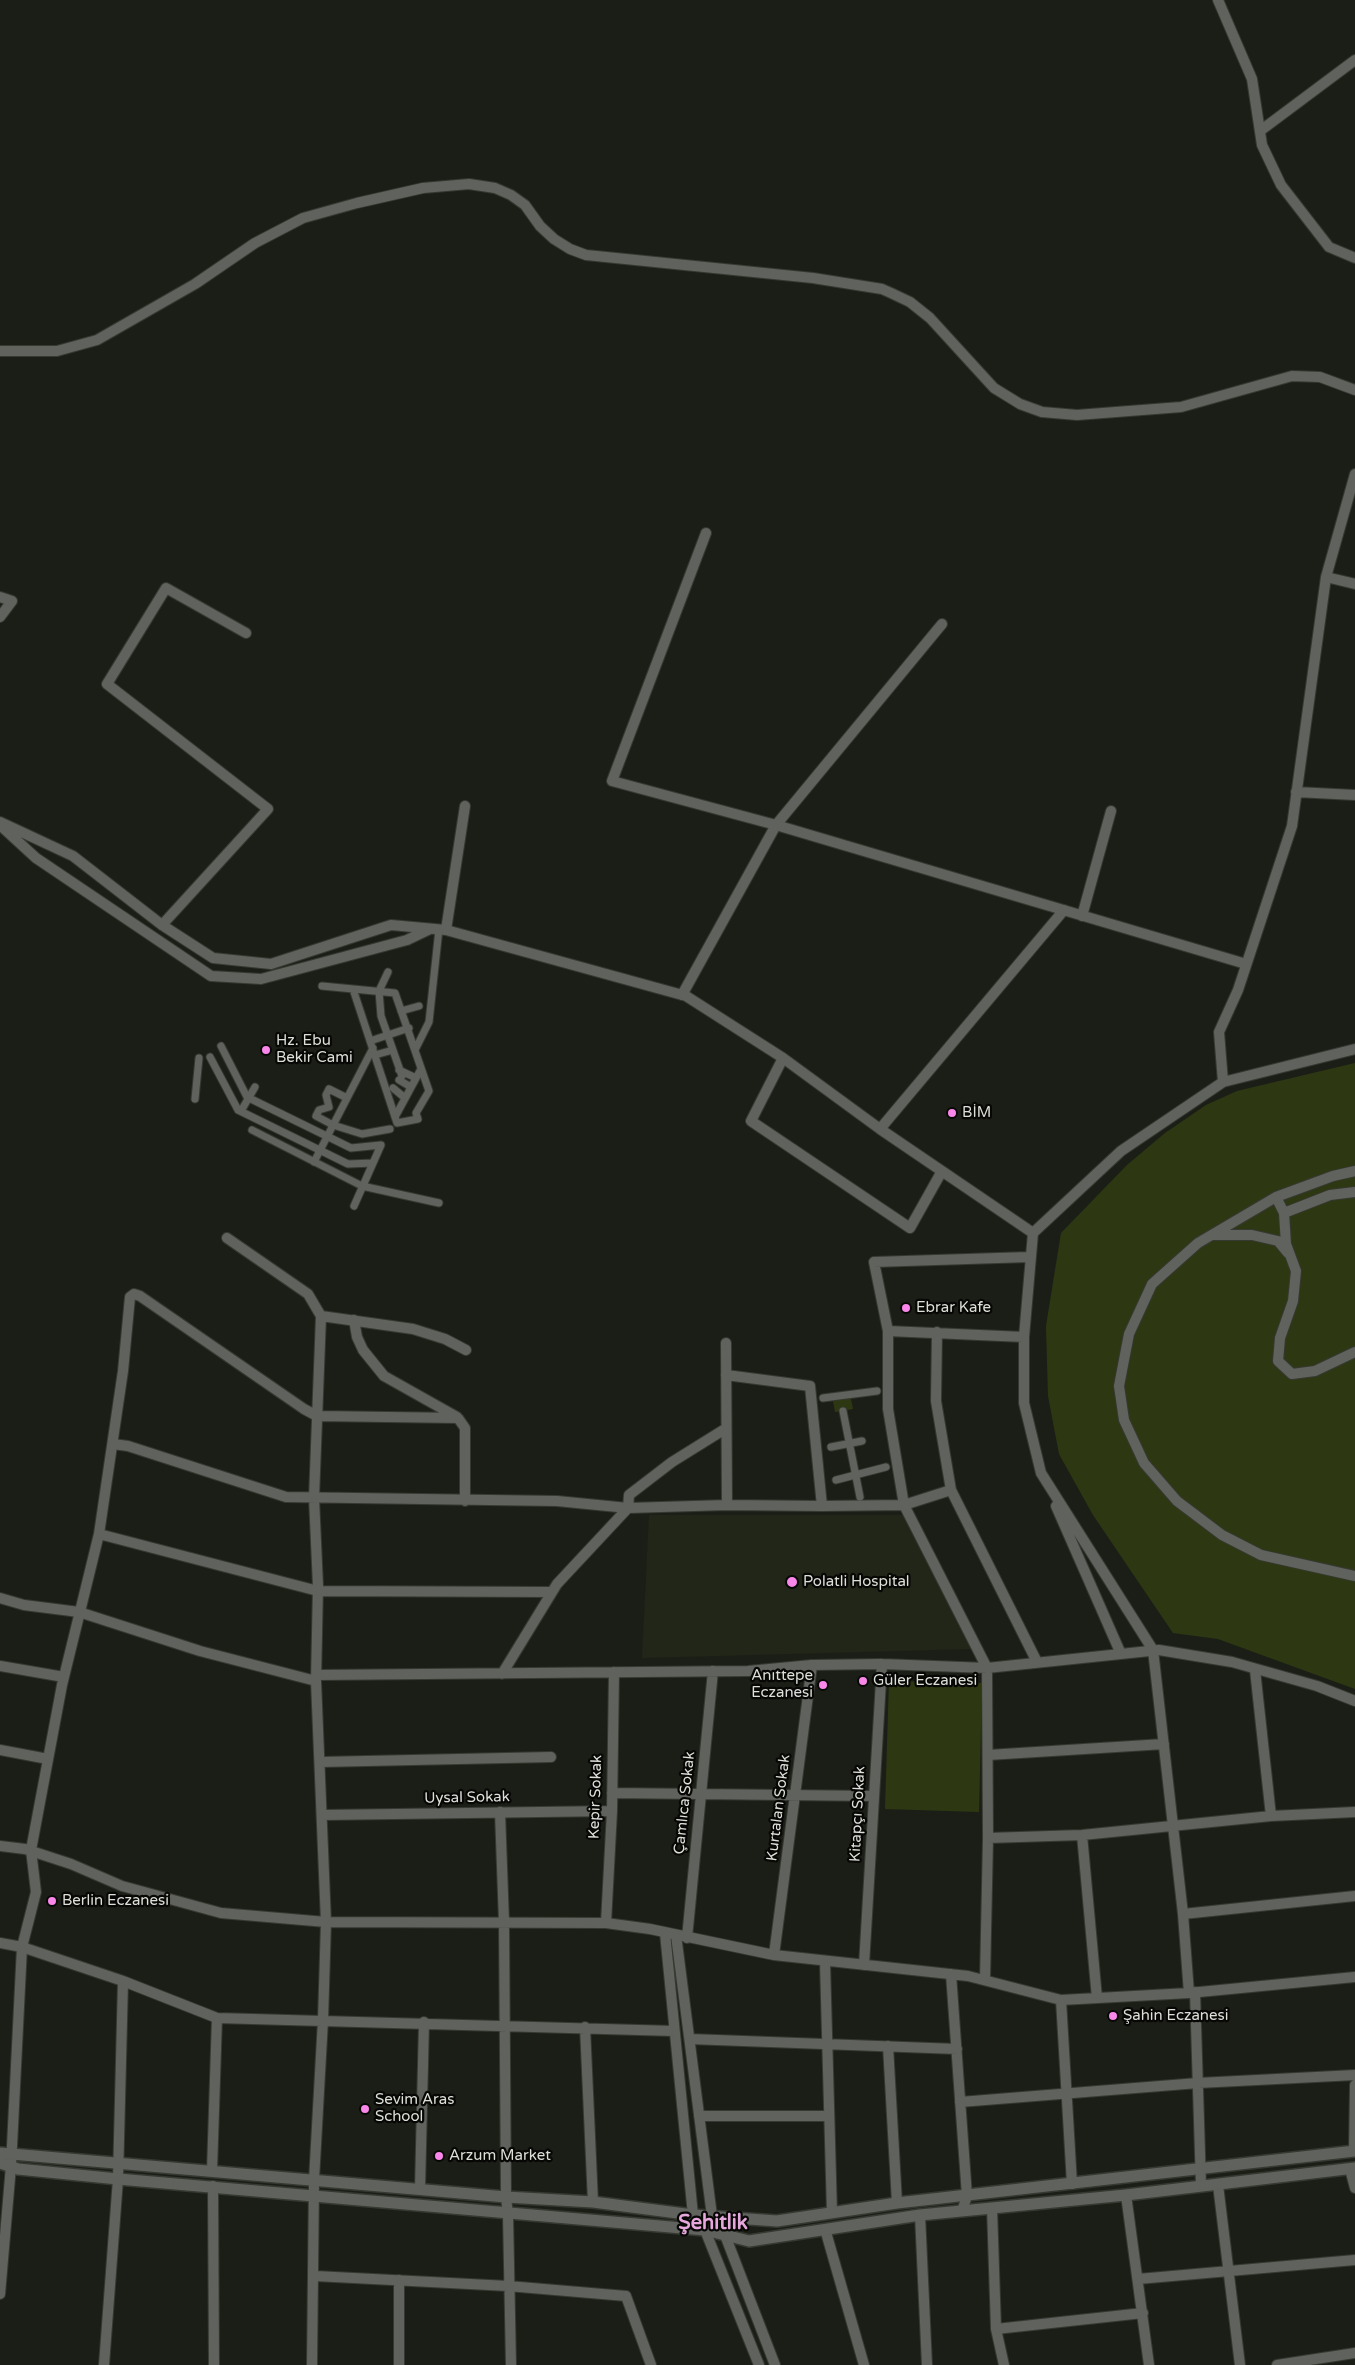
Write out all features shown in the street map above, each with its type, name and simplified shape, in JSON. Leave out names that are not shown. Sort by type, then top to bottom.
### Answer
[{"type":"street","points":[[1218,0],[1252,79],[1262,145],[1281,185],[1329,247],[1355,258]]},
{"type":"street","points":[[1260,131],[1355,60]]},
{"type":"street","points":[[0,352],[57,351],[97,340],[195,284],[255,243],[303,218],[356,203],[423,188],[478,184],[495,188],[511,195],[525,205],[540,226],[554,239],[570,249],[586,255],[813,278],[882,289],[910,302],[930,318],[998,391],[1020,404],[1042,412],[1077,415],[1181,407],[1292,376],[1320,377],[1355,390]]},
{"type":"street","points":[[1223,1082],[1219,1032],[1238,990],[1292,826],[1326,577],[1355,474]]},
{"type":"street","points":[[706,533],[612,781],[776,825],[1246,964]]},
{"type":"street","points":[[1326,577],[1355,584]]},
{"type":"street","points":[[162,925],[268,809],[108,684],[166,588],[246,633]]},
{"type":"street","points":[[0,597],[12,600],[0,617]]},
{"type":"street","points":[[682,995],[776,825],[942,624]]},
{"type":"street","points":[[1296,792],[1355,795]]},
{"type":"street","points":[[415,1050],[429,1022],[438,929],[466,806]]},
{"type":"street","points":[[1082,916],[1111,811]]},
{"type":"street","points":[[0,824],[73,856],[162,925],[213,958],[271,964],[391,926],[438,929],[682,995],[783,1058],[880,1129],[1033,1233]]},
{"type":"street","points":[[0,824],[36,858],[211,976],[261,979],[407,940],[438,929]]},
{"type":"street","points":[[880,1129],[1064,910]]},
{"type":"street","points":[[388,972],[380,991],[381,1016],[400,1076],[411,1088]]},
{"type":"street","points":[[322,986],[395,993],[429,1092],[416,1113],[418,1119],[397,1123],[353,989]]},
{"type":"street","points":[[401,1010],[419,1006]]},
{"type":"street","points":[[370,1041],[408,1028]]},
{"type":"street","points":[[221,1046],[249,1098],[350,1148],[380,1146],[354,1206]]},
{"type":"street","points":[[1121,1654],[1041,1473],[1024,1403],[1024,1337],[1029,1257],[1033,1233],[1121,1152],[1223,1082],[1355,1049]]},
{"type":"street","points":[[374,1052],[393,1050]]},
{"type":"street","points":[[314,1162],[347,1098],[374,1052]]},
{"type":"street","points":[[210,1056],[238,1110],[241,1112],[348,1164],[373,1163]]},
{"type":"street","points":[[195,1099],[199,1058]]},
{"type":"street","points":[[783,1058],[752,1121],[910,1228],[942,1171]]},
{"type":"street","points":[[395,1118],[421,1069]]},
{"type":"street","points":[[400,1076],[416,1078]]},
{"type":"street","points":[[241,1112],[255,1087]]},
{"type":"street","points":[[393,1088],[406,1098]]},
{"type":"street","points":[[329,1107],[326,1095],[329,1089],[347,1098]]},
{"type":"street","points":[[340,1112],[329,1107],[319,1110],[316,1116],[333,1125],[362,1134],[390,1129]]},
{"type":"street","points":[[252,1130],[362,1186],[439,1204]]},
{"type":"street","points":[[1355,1171],[1333,1176],[1276,1197],[1198,1243],[1152,1284],[1129,1334],[1118,1386],[1124,1420],[1144,1463],[1177,1501],[1222,1535],[1261,1555],[1355,1576]]},
{"type":"street","points":[[1284,1213],[1330,1196],[1355,1192]]},
{"type":"street","points":[[1276,1197],[1284,1213],[1286,1244],[1296,1271],[1293,1301],[1280,1338],[1278,1361],[1292,1374],[1315,1371],[1353,1357]]},
{"type":"street","points":[[1212,1235],[1252,1236],[1278,1241],[1291,1257]]},
{"type":"street","points":[[227,1238],[308,1294],[321,1316],[314,1498],[318,1591],[316,1678],[326,1922],[323,2020],[314,2180],[315,2276],[312,2365]]},
{"type":"street","points":[[985,1980],[988,1838],[987,1668],[904,1505],[888,1409],[888,1331],[874,1262],[1029,1257]]},
{"type":"street","points":[[0,2294],[6,2153],[22,1947],[36,1892],[31,1850],[64,1677],[99,1534],[123,1371],[128,1300],[134,1294],[317,1416],[458,1418]]},
{"type":"street","points":[[321,1316],[413,1330],[444,1339],[466,1350]]},
{"type":"street","points":[[354,1320],[357,1337],[363,1350],[384,1376],[458,1418],[465,1428],[465,1501]]},
{"type":"street","points":[[888,1331],[1024,1337]]},
{"type":"street","points":[[937,1332],[936,1401],[951,1490],[1037,1662]]},
{"type":"street","points":[[726,1343],[725,1429],[727,1505]]},
{"type":"street","points":[[726,1375],[810,1386],[822,1506]]},
{"type":"street","points":[[823,1398],[877,1391]]},
{"type":"street","points":[[843,1411],[860,1496]]},
{"type":"street","points":[[502,1674],[552,1592],[628,1508],[629,1496],[672,1462],[725,1429]]},
{"type":"street","points":[[831,1448],[862,1441]]},
{"type":"street","points":[[113,1444],[128,1446],[286,1496],[314,1498],[557,1501],[628,1508],[727,1505],[904,1505],[951,1490]]},
{"type":"street","points":[[836,1480],[886,1466]]},
{"type":"street","points":[[1041,1473],[1153,1650],[1192,1993],[1198,2083],[1199,2170],[1201,2186]]},
{"type":"street","points":[[99,1534],[318,1591],[552,1592]]},
{"type":"street","points":[[0,1598],[24,1606],[79,1612],[200,1651],[316,1678],[713,1671],[882,1664],[987,1668],[1153,1650],[1232,1662],[1317,1686],[1355,1701]]},
{"type":"street","name":"Kitapçı Sokak","points":[[864,1965],[882,1664]]},
{"type":"street","points":[[0,1666],[64,1677]]},
{"type":"street","name":"Kurtalan Sokak","points":[[774,1955],[812,1666]]},
{"type":"street","points":[[1255,1670],[1271,1816]]},
{"type":"street","name":"Çamlıca Sokak","points":[[687,1938],[713,1671]]},
{"type":"street","name":"Kepir Sokak","points":[[606,1923],[612,1810],[614,1672]]},
{"type":"street","points":[[988,1756],[1164,1744]]},
{"type":"street","points":[[0,1750],[48,1758]]},
{"type":"street","points":[[320,1762],[551,1757]]},
{"type":"street","points":[[612,1793],[874,1796]]},
{"type":"street","name":"Uysal Sokak","points":[[322,1815],[612,1810]]},
{"type":"street","points":[[500,1812],[504,1922],[506,2197],[511,2365]]},
{"type":"street","points":[[988,1838],[1082,1835],[1271,1816],[1355,1812]]},
{"type":"street","points":[[1082,1835],[1097,1998]]},
{"type":"street","points":[[0,1846],[31,1850],[71,1864],[122,1886],[221,1914],[326,1922],[606,1923],[774,1955],[951,1974],[985,1980],[1061,2000],[1192,1993],[1355,1977]]},
{"type":"street","points":[[1183,1914],[1355,1896]]},
{"type":"street","points":[[664,1933],[693,2215],[705,2230],[759,2365]]},
{"type":"street","points":[[676,1935],[712,2216],[725,2235],[776,2365]]},
{"type":"street","points":[[0,1943],[22,1947],[123,1981],[217,2018],[424,2022],[674,2031]]},
{"type":"street","points":[[826,1962],[828,2116],[832,2213]]},
{"type":"street","points":[[951,1974],[958,2049],[967,2196],[962,2211]]},
{"type":"street","points":[[104,2365],[118,2179],[123,1981]]},
{"type":"street","points":[[1061,2000],[1072,2184]]},
{"type":"street","points":[[212,2171],[217,2018]]},
{"type":"street","points":[[420,2188],[424,2022]]},
{"type":"street","points":[[585,2027],[593,2202]]},
{"type":"street","points":[[690,2039],[958,2049]]},
{"type":"street","points":[[888,2046],[897,2203]]},
{"type":"street","points":[[960,2102],[1198,2083],[1355,2075]]},
{"type":"street","points":[[6,2153],[506,2197],[593,2202],[693,2215],[777,2221],[897,2203],[1354,2151],[1355,2085]]},
{"type":"street","points":[[700,2116],[828,2116]]},
{"type":"street","points":[[6,2165],[118,2179],[214,2186],[508,2215],[705,2230],[749,2241],[920,2215],[1126,2195],[1353,2168],[1355,2188]]},
{"type":"street","points":[[1218,2185],[1240,2365]]},
{"type":"street","points":[[214,2186],[214,2365]]},
{"type":"street","points":[[1126,2195],[1149,2365]]},
{"type":"street","points":[[992,2208],[996,2329],[1004,2365]]},
{"type":"street","points":[[920,2215],[927,2365]]},
{"type":"street","points":[[825,2230],[864,2365]]},
{"type":"street","points":[[1138,2279],[1355,2260]]},
{"type":"street","points":[[315,2276],[508,2286],[626,2296],[651,2365]]},
{"type":"street","points":[[399,2280],[399,2365]]},
{"type":"street","points":[[996,2329],[1142,2313]]},
{"type":"street","points":[[1277,2365],[1355,2353]]},
{"type":"shaded area","name":"Polatli Hospital","points":[[649,1515],[905,1515],[971,1649],[642,1658]]},
{"type":"green space","points":[[1355,1063],[1355,1689],[1218,1639],[1173,1633],[1093,1515],[1059,1454],[1048,1396],[1046,1326],[1061,1233],[1127,1165],[1165,1133],[1206,1105],[1237,1091]]},
{"type":"green space","points":[[850,1394],[853,1409],[835,1412],[832,1396]]},
{"type":"green space","points":[[889,1681],[982,1683],[979,1812],[885,1809]]},
{"type":"place","name":"Hz. Ebu Bekir Cami","points":[[266,1050]]},
{"type":"place","name":"BİM","points":[[952,1113]]},
{"type":"place","name":"Ebrar Kafe","points":[[906,1308]]},
{"type":"place","name":"Polatli Hospital","points":[[792,1582]]},
{"type":"place","name":"Güler Eczanesi","points":[[863,1681]]},
{"type":"place","name":"Anıttepe Eczanesi","points":[[823,1685]]},
{"type":"place","name":"Berlin Eczanesi","points":[[52,1901]]},
{"type":"place","name":"Şahin Eczanesi","points":[[1113,2016]]},
{"type":"place","name":"Sevim Aras School","points":[[365,2109]]},
{"type":"place","name":"Arzum Market","points":[[439,2156]]},
{"type":"district","name":"Şehitlik","points":[[713,2224]]}]
